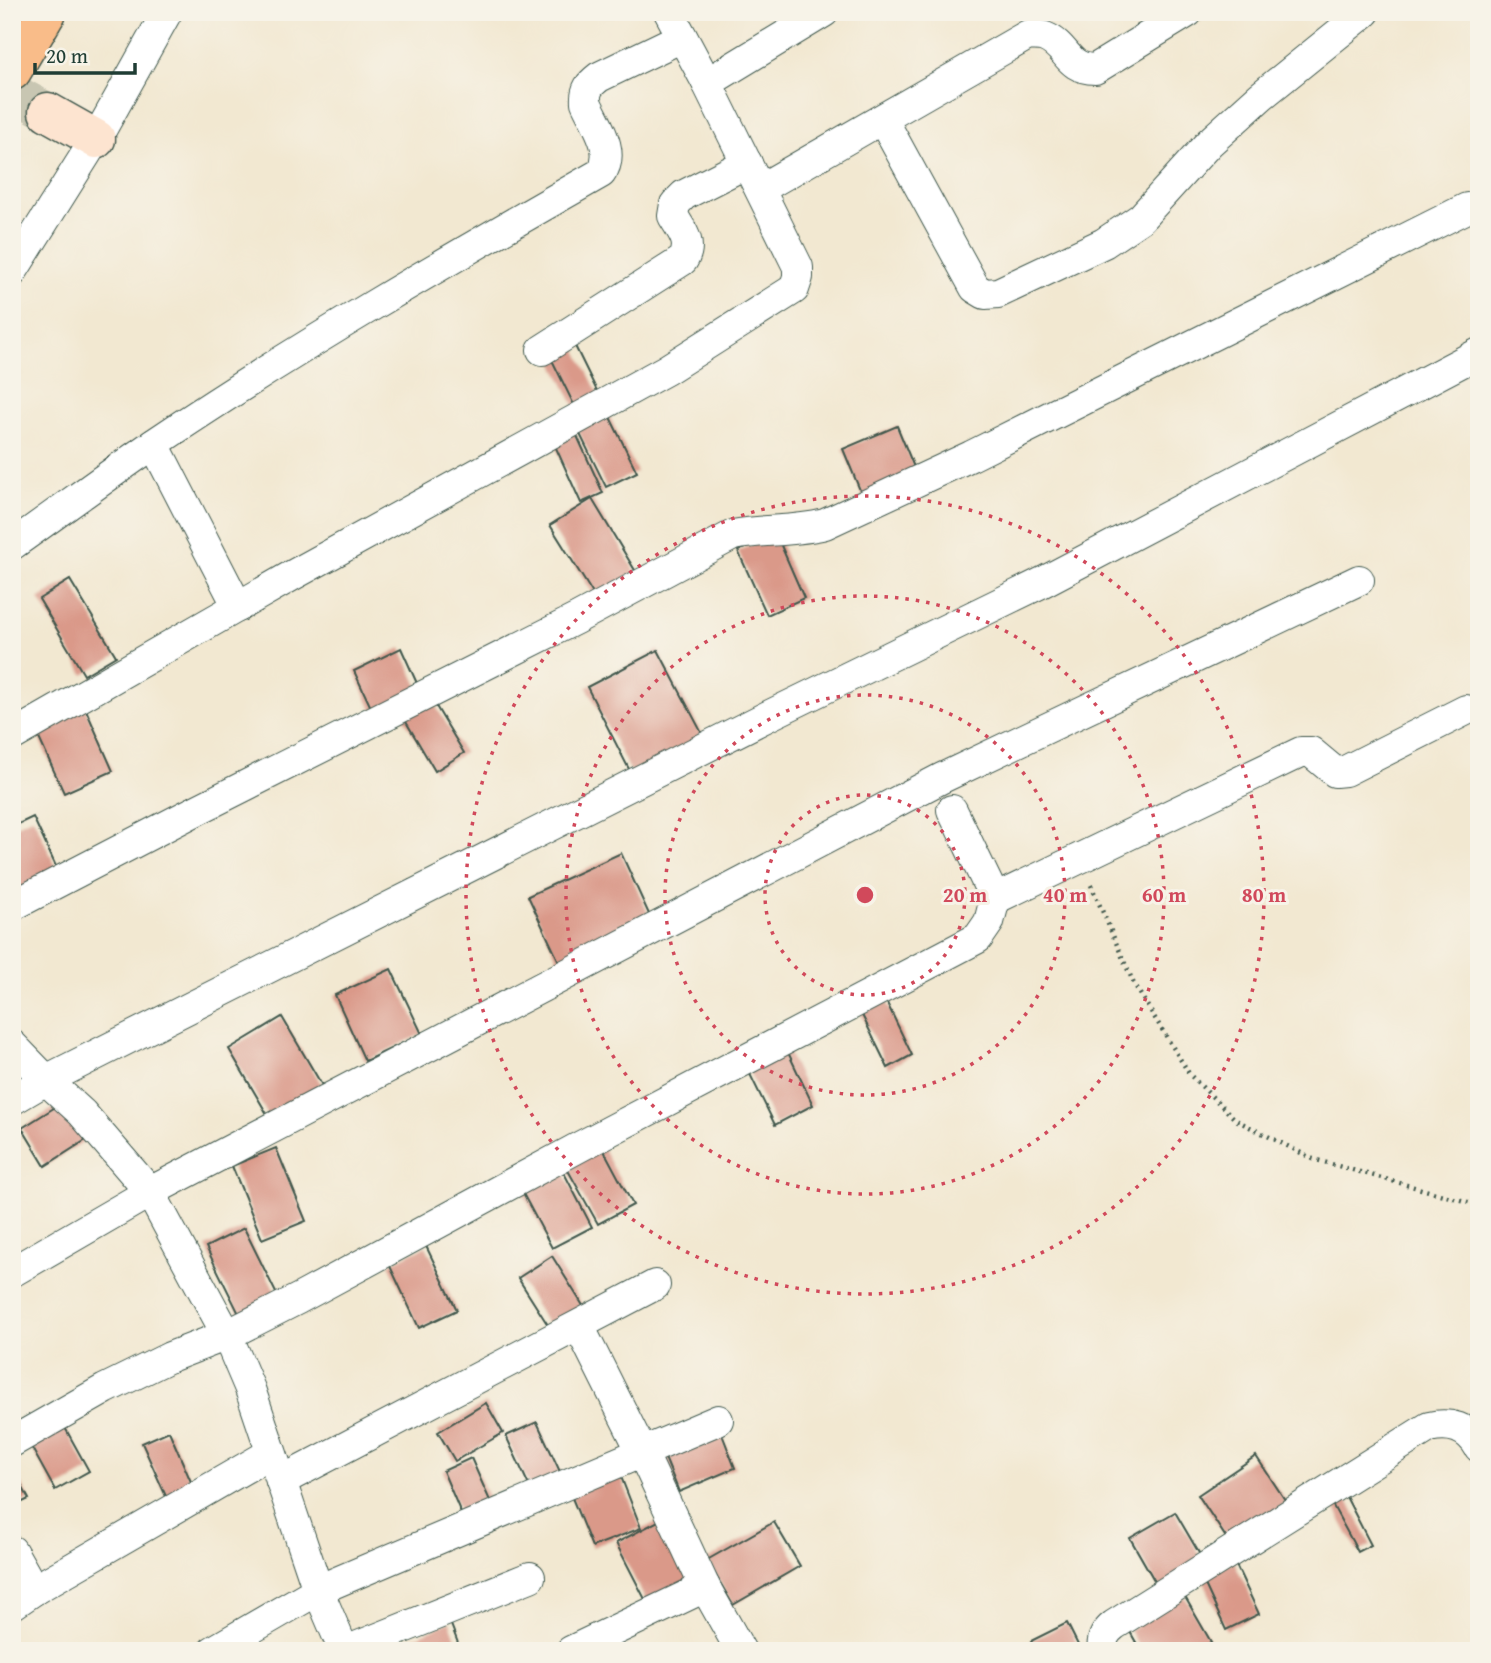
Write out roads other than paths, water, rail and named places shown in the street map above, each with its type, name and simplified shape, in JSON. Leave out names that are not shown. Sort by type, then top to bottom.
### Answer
[{"type":"highway","points":[[12,71],[47,12]]},
{"type":"street","points":[[12,272],[96,139],[167,12]]},
{"type":"street","points":[[707,83],[824,12]]},
{"type":"street","points":[[542,350],[683,260],[688,251],[687,239],[673,216],[675,204],[684,195],[753,176],[883,120],[1028,35],[1044,37],[1055,43],[1072,63],[1083,69],[1095,69],[1188,12]]},
{"type":"street","points":[[883,120],[975,288],[985,294],[998,293],[1104,243],[1141,218],[1210,142],[1261,96],[1365,12]]},
{"type":"street","points":[[12,545],[154,444],[285,359],[601,173],[609,154],[586,102],[585,93],[590,84],[599,77],[675,24],[798,267],[794,289],[666,370],[12,736]]},
{"type":"street","points":[[48,112],[96,139]]},
{"type":"street","points":[[12,906],[576,619],[733,535],[757,530],[806,529],[825,524],[971,456],[1467,208]]},
{"type":"street","points":[[12,1100],[46,1080],[768,716],[1041,583],[1479,353]]},
{"type":"street","points":[[154,444],[239,607]]},
{"type":"street","points":[[12,1272],[150,1192],[942,778],[1359,580]]},
{"type":"street","points":[[995,899],[1301,752],[1311,752],[1335,772],[1345,771],[1466,710]]},
{"type":"street","points":[[12,1442],[127,1378],[170,1357],[227,1335],[978,938],[989,922],[995,899],[952,810]]},
{"type":"street","points":[[12,1045],[82,1113],[150,1192],[227,1335],[250,1389],[318,1590],[345,1651],[530,1577]]},
{"type":"street","points":[[12,1551],[23,1598],[276,1467],[579,1326],[656,1285]]},
{"type":"street","points":[[579,1326],[705,1587],[741,1651]]},
{"type":"street","points":[[213,1651],[318,1590],[718,1420]]},
{"type":"street","points":[[1103,1651],[1105,1632],[1114,1625],[1429,1427],[1444,1423],[1459,1427],[1476,1441],[1479,1447]]},
{"type":"street","points":[[571,1651],[705,1587]]},
{"type":"tunnel","points":[[12,92],[48,112]]}]
